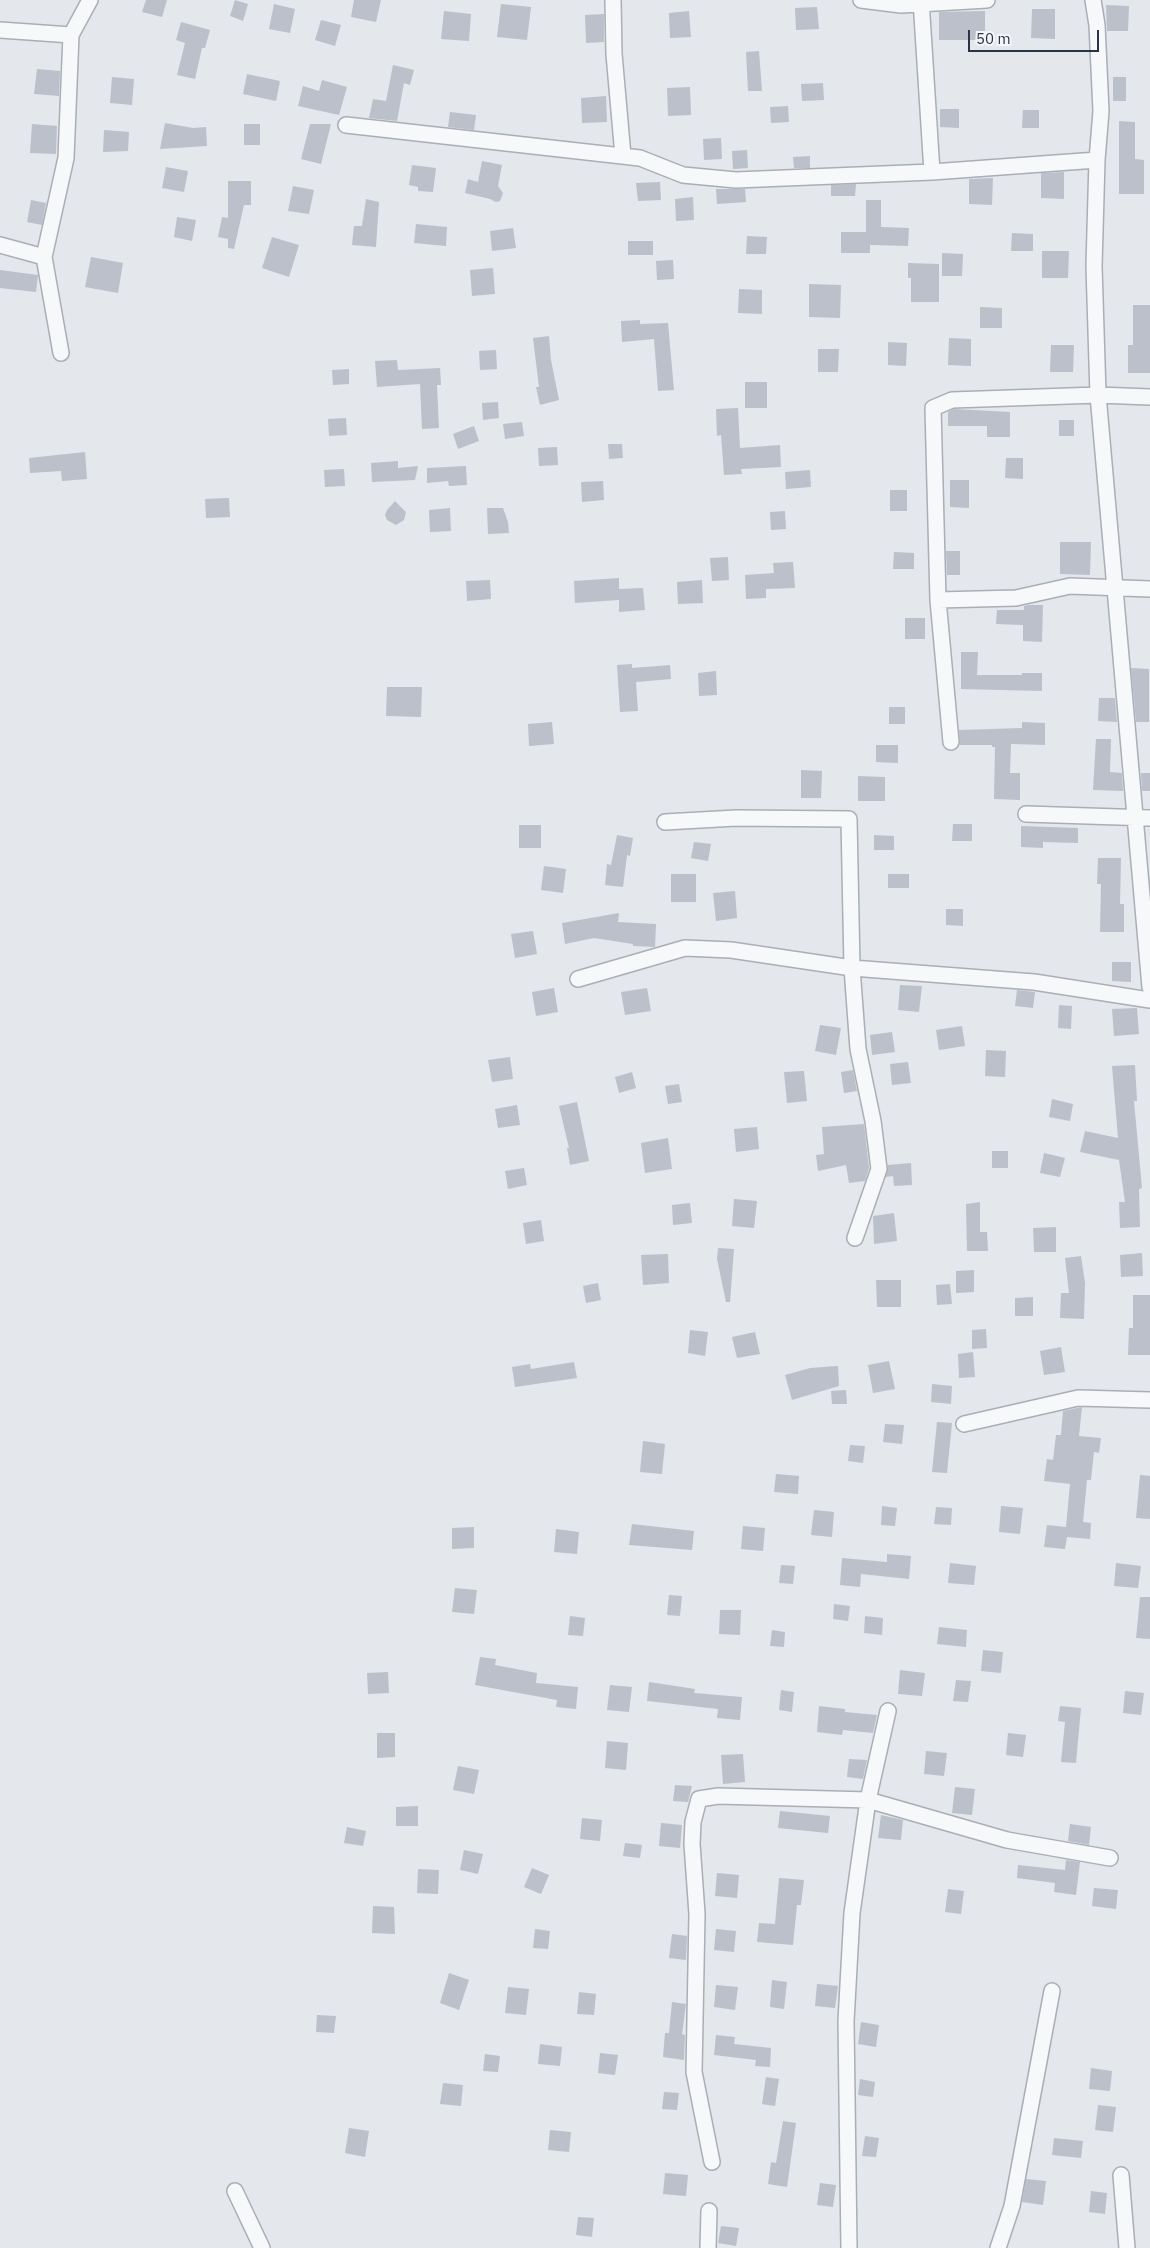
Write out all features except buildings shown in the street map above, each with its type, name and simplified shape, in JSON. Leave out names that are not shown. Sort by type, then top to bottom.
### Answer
[{"type":"street","points":[[61,353],[44,257],[66,158],[71,36],[90,0]]},
{"type":"street","points":[[613,0],[614,54],[623,156]]},
{"type":"street","points":[[861,0],[901,6],[922,2],[986,0]]},
{"type":"street","points":[[1093,0],[1097,25],[1101,111],[1097,160],[1094,266],[1098,395],[1114,589],[1143,818],[1150,987]]},
{"type":"street","points":[[922,2],[932,172]]},
{"type":"street","points":[[0,30],[71,36]]},
{"type":"street","points":[[346,125],[640,158],[683,175],[736,180],[932,172],[1097,160]]},
{"type":"street","points":[[0,245],[44,257]]},
{"type":"street","points":[[951,742],[938,600],[933,408],[952,400],[1098,395],[1150,397]]},
{"type":"street","points":[[938,600],[1016,598],[1070,586],[1150,589]]},
{"type":"street","points":[[1026,814],[1143,818]]},
{"type":"street","points":[[665,822],[736,818],[849,819],[852,968],[858,1049],[873,1121],[879,1169],[855,1238]]},
{"type":"street","points":[[578,978],[685,948],[731,950],[852,968],[1034,982],[1150,1000]]},
{"type":"street","points":[[964,1424],[1078,1398],[1150,1400]]},
{"type":"street","points":[[849,2248],[846,2021],[852,1913],[868,1800],[888,1711]]},
{"type":"street","points":[[712,2162],[694,2072],[697,1914],[692,1844],[693,1822],[700,1799],[718,1796],[868,1800],[1007,1840],[1110,1858]]},
{"type":"street","points":[[998,2248],[1012,2206],[1052,1991]]},
{"type":"street","points":[[1121,2175],[1127,2248]]},
{"type":"street","points":[[236,2191],[262,2248]]},
{"type":"street","points":[[708,2248],[709,2211]]}]
